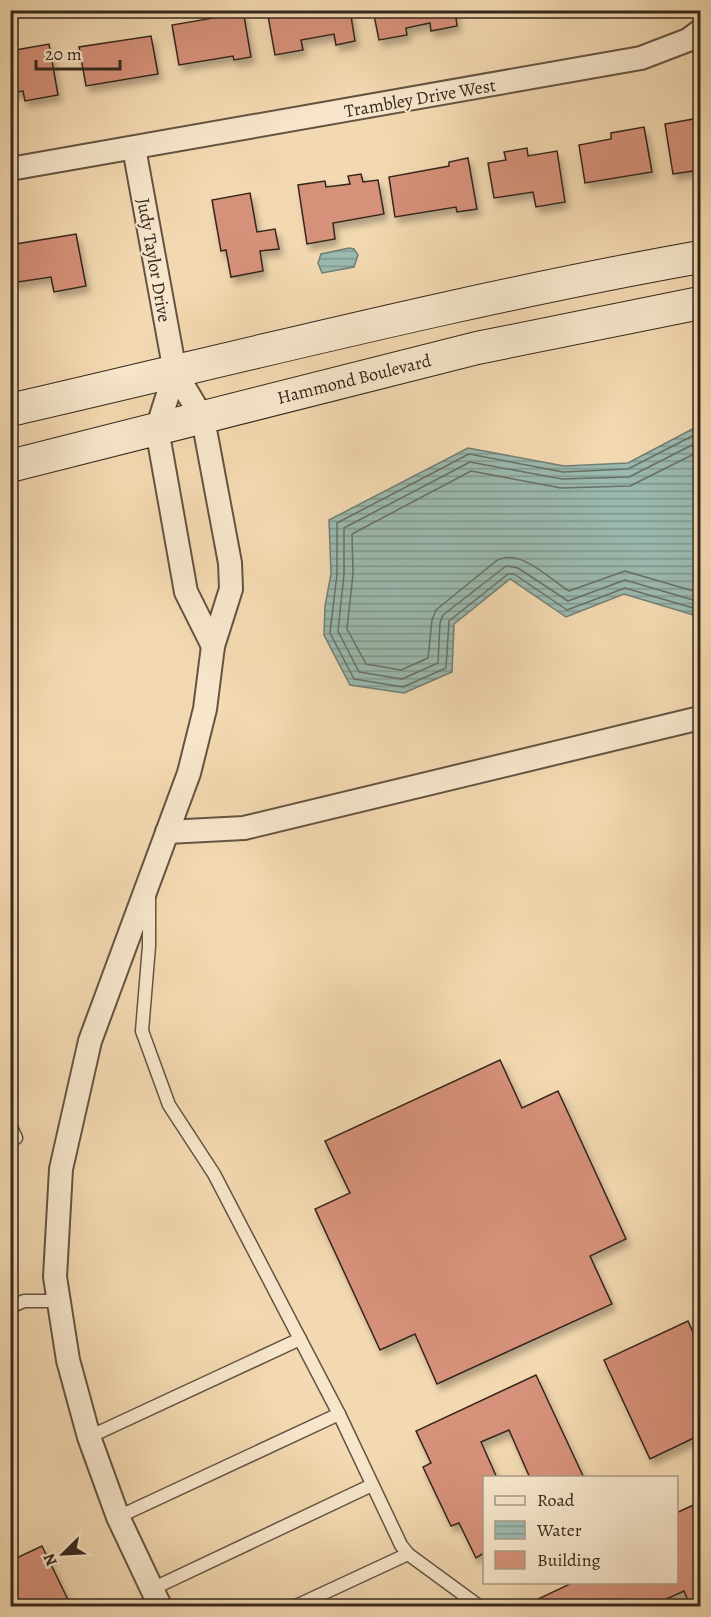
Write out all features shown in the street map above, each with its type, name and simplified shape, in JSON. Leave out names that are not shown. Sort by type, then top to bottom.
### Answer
[{"type":"street","name":"Trambley Drive West","points":[[10,169],[641,58],[688,40],[700,31]]},
{"type":"street","name":"Judy Taylor Drive","points":[[134,148],[174,372]]},
{"type":"street","points":[[10,410],[284,345],[632,269],[700,257]]},
{"type":"street","name":"Hammond Boulevard","points":[[10,466],[477,348],[700,303]]},
{"type":"street","points":[[156,1598],[118,1517],[89,1437],[68,1360],[55,1276],[61,1169],[90,1041],[189,773],[205,709],[213,646],[231,589],[230,563],[203,419],[174,372]]},
{"type":"street","points":[[174,372],[157,429],[186,592],[213,646]]},
{"type":"street","points":[[167,832],[244,828],[700,717]]},
{"type":"lane","points":[[149,880],[149,946],[142,1031],[169,1105],[214,1174],[339,1414],[401,1545],[408,1554],[476,1606]]},
{"type":"lane","points":[[10,1125],[16,1138]]},
{"type":"lane","points":[[11,1305],[24,1301],[58,1301]]},
{"type":"lane","points":[[89,1437],[300,1340]]},
{"type":"lane","points":[[118,1517],[339,1414]]},
{"type":"lane","points":[[156,1598],[372,1485]]},
{"type":"lane","points":[[296,1606],[408,1554]]},
{"type":"water","points":[[354,249],[358,255],[354,267],[322,273],[318,263],[321,254]]},
{"type":"water","points":[[700,425],[700,617],[624,594],[566,617],[510,579],[454,624],[452,672],[404,693],[350,685],[324,635],[325,606],[331,574],[329,520],[468,448],[564,466],[628,463]]},
{"type":"building","points":[[224,10],[243,10],[251,57],[234,60],[233,56],[179,65],[172,25],[225,16]]},
{"type":"building","points":[[267,10],[350,10],[355,41],[336,45],[334,34],[301,40],[303,50],[275,55]]},
{"type":"building","points":[[373,10],[455,10],[457,26],[431,31],[430,23],[406,28],[407,35],[379,40]]},
{"type":"building","points":[[151,36],[158,74],[86,86],[79,47]]},
{"type":"building","points":[[49,44],[58,95],[25,101],[23,91],[10,93],[10,51]]},
{"type":"building","points":[[699,118],[700,170],[673,174],[665,124]]},
{"type":"building","points":[[644,127],[652,172],[585,183],[579,145],[611,139],[611,133]]},
{"type":"building","points":[[527,148],[528,156],[557,151],[565,202],[536,207],[533,192],[494,198],[488,163],[506,160],[504,152]]},
{"type":"building","points":[[468,158],[477,209],[457,212],[456,207],[395,217],[389,177],[449,166],[449,162]]},
{"type":"building","points":[[361,174],[363,182],[378,180],[384,214],[333,223],[335,239],[307,244],[298,185],[325,181],[326,187],[350,184],[348,176]]},
{"type":"building","points":[[250,193],[257,232],[275,229],[279,249],[260,251],[263,271],[231,277],[226,250],[221,251],[212,200]]},
{"type":"building","points":[[76,234],[86,286],[54,292],[51,277],[11,283],[10,245]]},
{"type":"building","points":[[500,1060],[522,1108],[558,1091],[626,1239],[590,1256],[612,1304],[437,1384],[415,1334],[380,1350],[315,1209],[350,1193],[325,1141]]},
{"type":"building","points":[[688,1321],[700,1348],[700,1435],[650,1459],[604,1360]]},
{"type":"building","points":[[536,1375],[583,1476],[529,1476],[509,1430],[481,1442],[496,1476],[483,1476],[483,1554],[476,1558],[459,1523],[451,1526],[423,1467],[431,1463],[416,1431]]},
{"type":"building","points":[[700,1502],[700,1606],[690,1606],[684,1591],[651,1606],[541,1606],[538,1599],[570,1584],[678,1584],[678,1512]]},
{"type":"building","points":[[42,1546],[71,1606],[10,1606],[10,1561]]}]
